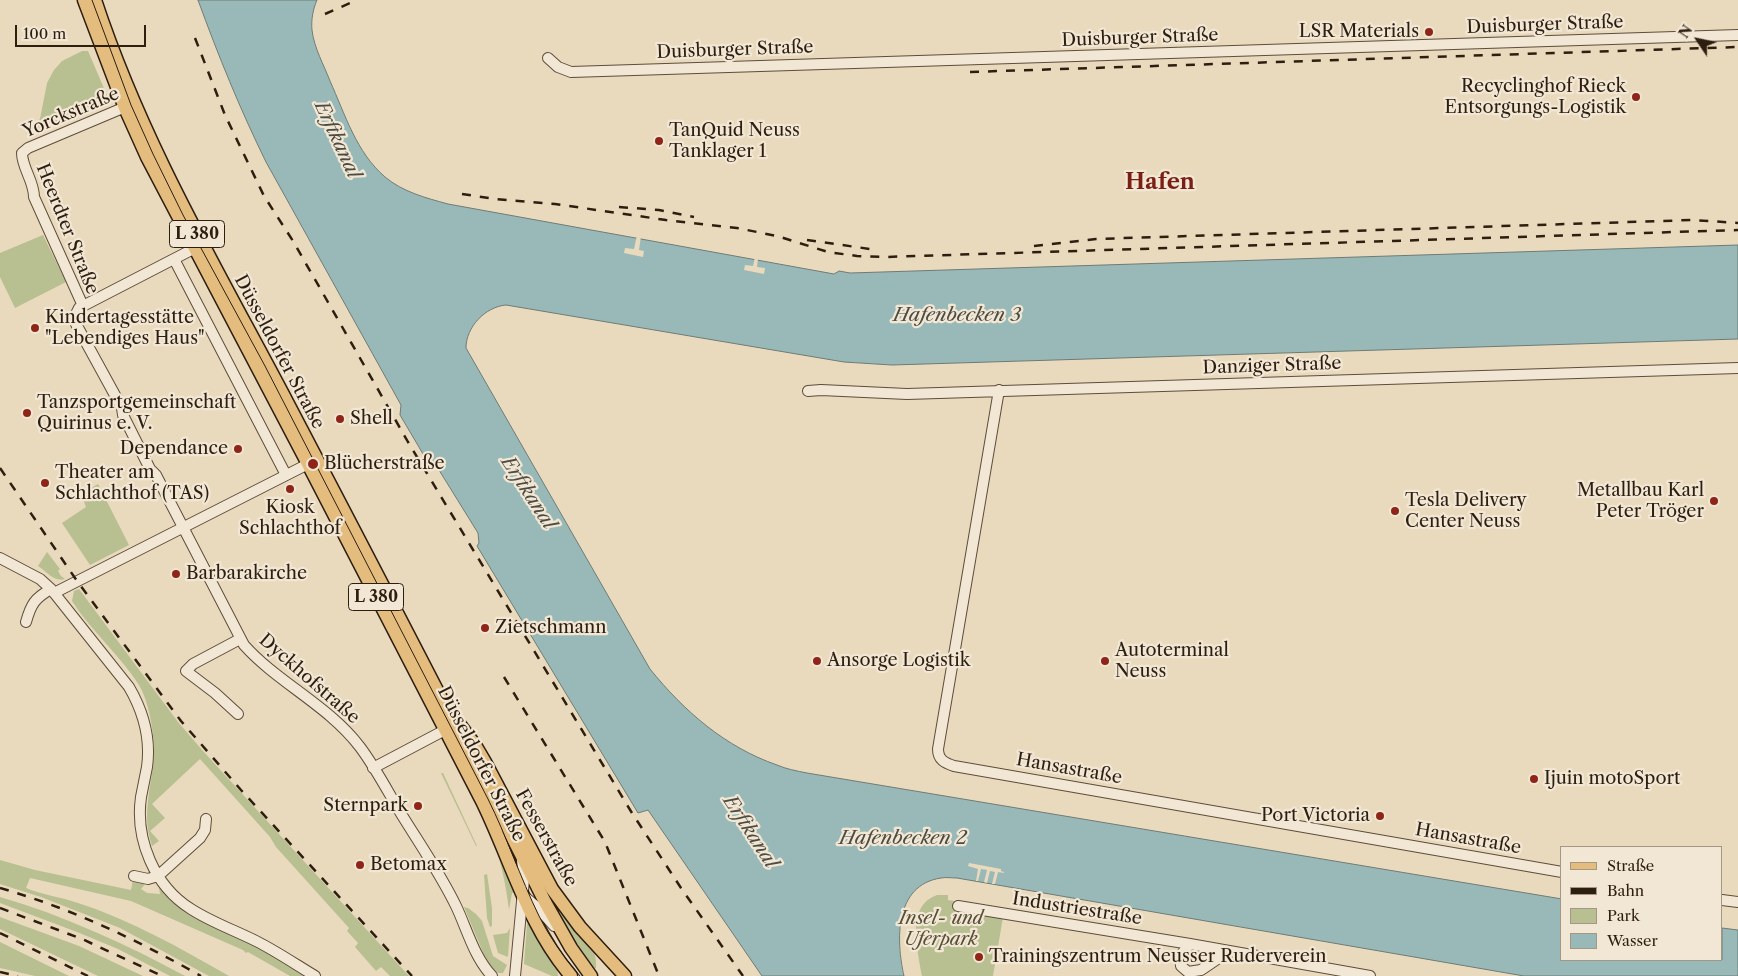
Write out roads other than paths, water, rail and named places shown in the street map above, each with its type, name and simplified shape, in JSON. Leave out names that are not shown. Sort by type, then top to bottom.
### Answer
[{"type":"main road","name":"Düsseldorfer Straße","points":[[84,0],[129,106],[160,162],[198,247],[446,710],[522,858],[571,948],[591,976]]},
{"type":"main road","name":"Düsseldorfer Straße","points":[[95,0],[129,106]]},
{"type":"main road","name":"Düsseldorfer Straße","points":[[312,462],[493,824],[545,941],[566,973]]},
{"type":"main road","name":"Fesserstraße","points":[[446,710],[475,745],[552,889],[565,908],[625,976]]},
{"type":"street","name":"Duisburger Straße","points":[[548,58],[558,67],[571,72],[1738,35]]},
{"type":"street","name":"Yorckstraße","points":[[22,153],[28,148],[129,106]]},
{"type":"street","name":"Heerdter Straße","points":[[22,153],[24,166],[34,189],[34,197],[83,306],[79,308],[74,318],[76,324],[122,408],[123,415],[150,469],[156,475],[183,527]]},
{"type":"street","points":[[83,306],[198,247]]},
{"type":"street","points":[[174,259],[286,475]]},
{"type":"street","name":"Danziger Straße","points":[[808,391],[907,394],[1738,368]]},
{"type":"street","name":"Hansastraße","points":[[999,390],[938,749],[942,761],[954,766],[1560,872]]},
{"type":"street","points":[[26,622],[34,602],[39,596],[53,591],[312,462]]},
{"type":"street","name":"Dyckhofstraße","points":[[183,527],[240,639],[247,648],[332,717],[360,748],[439,875],[456,906],[479,958],[492,976]]},
{"type":"street","points":[[0,558],[35,576],[53,591],[129,687],[138,702],[143,717],[148,748],[141,800],[142,832],[148,854],[158,876],[173,895],[190,909],[209,920],[257,941],[314,976]]},
{"type":"street","name":"Dyckhofstraße","points":[[238,714],[186,670],[193,664],[240,639]]},
{"type":"street","points":[[373,768],[445,730]]},
{"type":"street","points":[[134,876],[148,879],[158,876],[200,838],[205,830],[206,819]]},
{"type":"street","points":[[515,976],[524,880],[522,858]]},
{"type":"street","points":[[523,895],[538,908],[571,948]]},
{"type":"street","points":[[1723,900],[1738,902]]},
{"type":"street","name":"Industriestraße","points":[[958,906],[1370,976]]},
{"type":"street","points":[[1190,944],[1180,956],[1181,966],[1188,972],[1200,970],[1229,951]]},
{"type":"water","points":[[198,0],[317,0],[312,22],[315,43],[352,132],[375,167],[385,177],[407,191],[448,204],[834,274],[839,271],[850,273],[1738,245],[1738,339],[892,365],[844,362],[506,305],[491,310],[478,319],[469,333],[466,348],[650,669],[691,713],[723,738],[758,757],[784,768],[807,773],[1560,899],[1560,961],[1723,961],[1723,928],[1738,930],[1738,976],[1524,976],[957,878],[941,878],[926,883],[914,891],[902,916],[900,947],[904,976],[762,976],[648,810],[638,813],[477,546],[479,543],[478,533],[434,462],[426,459],[400,415],[401,405],[266,162],[213,41]]},
{"type":"tram line","points":[[92,0],[131,105],[183,215],[265,366],[488,799],[539,916],[568,962],[580,976]]},
{"type":"railway","points":[[325,14],[357,0]]},
{"type":"railway","points":[[195,38],[225,115],[264,196],[293,241],[408,442],[632,813],[681,888],[743,976]]},
{"type":"railway","points":[[970,72],[1738,47]]},
{"type":"railway","points":[[462,194],[737,228],[777,236],[828,252],[885,257],[1738,230]]},
{"type":"railway","points":[[619,207],[659,210],[694,217]]},
{"type":"railway","points":[[1034,246],[1096,239],[1693,220],[1738,223]]},
{"type":"railway","points":[[807,240],[877,250]]},
{"type":"railway","points":[[0,468],[77,581],[181,721],[241,790],[412,976]]},
{"type":"railway","points":[[504,677],[605,842],[659,976]]},
{"type":"railway","points":[[0,888],[78,915],[152,950],[201,976]]},
{"type":"railway","points":[[0,908],[82,939],[162,976]]},
{"type":"railway","points":[[0,933],[88,976]]},
{"type":"railway","points":[[0,972],[18,976]]},
{"type":"place","name":"LSR Materials","points":[[1429,32]]},
{"type":"place","name":"Recyclinghof Rieck Entsorgungs-Logistik","points":[[1636,97]]},
{"type":"place","name":"TanQuid Neuss Tanklager 1","points":[[659,141]]},
{"type":"place","name":"Kindertagesstätte \"Lebendiges Haus\"","points":[[35,328]]},
{"type":"place","name":"Tanzsportgemeinschaft Quirinus e. V.","points":[[27,413]]},
{"type":"place","name":"Shell","points":[[340,419]]},
{"type":"place","name":"Dependance","points":[[238,449]]},
{"type":"place","name":"Blücherstraße","points":[[313,464]]},
{"type":"place","name":"Theater am Schlachthof (TAS)","points":[[45,483]]},
{"type":"place","name":"Kiosk Schlachthof","points":[[290,489]]},
{"type":"place","name":"Metallbau Karl Peter Tröger","points":[[1714,501]]},
{"type":"place","name":"Tesla Delivery Center Neuss","points":[[1395,511]]},
{"type":"place","name":"Barbarakirche","points":[[176,574]]},
{"type":"place","name":"Zietschmann","points":[[485,628]]},
{"type":"place","name":"Ansorge Logistik","points":[[817,661]]},
{"type":"place","name":"Autoterminal Neuss","points":[[1105,661]]},
{"type":"place","name":"Ijuin motoSport","points":[[1534,779]]},
{"type":"place","name":"Sternpark","points":[[418,806]]},
{"type":"place","name":"Port Victoria","points":[[1380,816]]},
{"type":"place","name":"Betomax","points":[[360,865]]},
{"type":"place","name":"Trainingszentrum Neusser Ruderverein","points":[[979,957]]},
{"type":"district","name":"Hafen","points":[[1160,183]]},
{"type":"water label","name":"Erftkanal","points":[[337,140]]},
{"type":"water label","name":"Hafenbecken 3","points":[[957,316]]},
{"type":"water label","name":"Erftkanal","points":[[528,493]]},
{"type":"water label","name":"Erftkanal","points":[[750,832]]},
{"type":"water label","name":"Hafenbecken 2","points":[[903,839]]},
{"type":"park label","name":"Insel- und Uferpark","points":[[941,930]]}]
